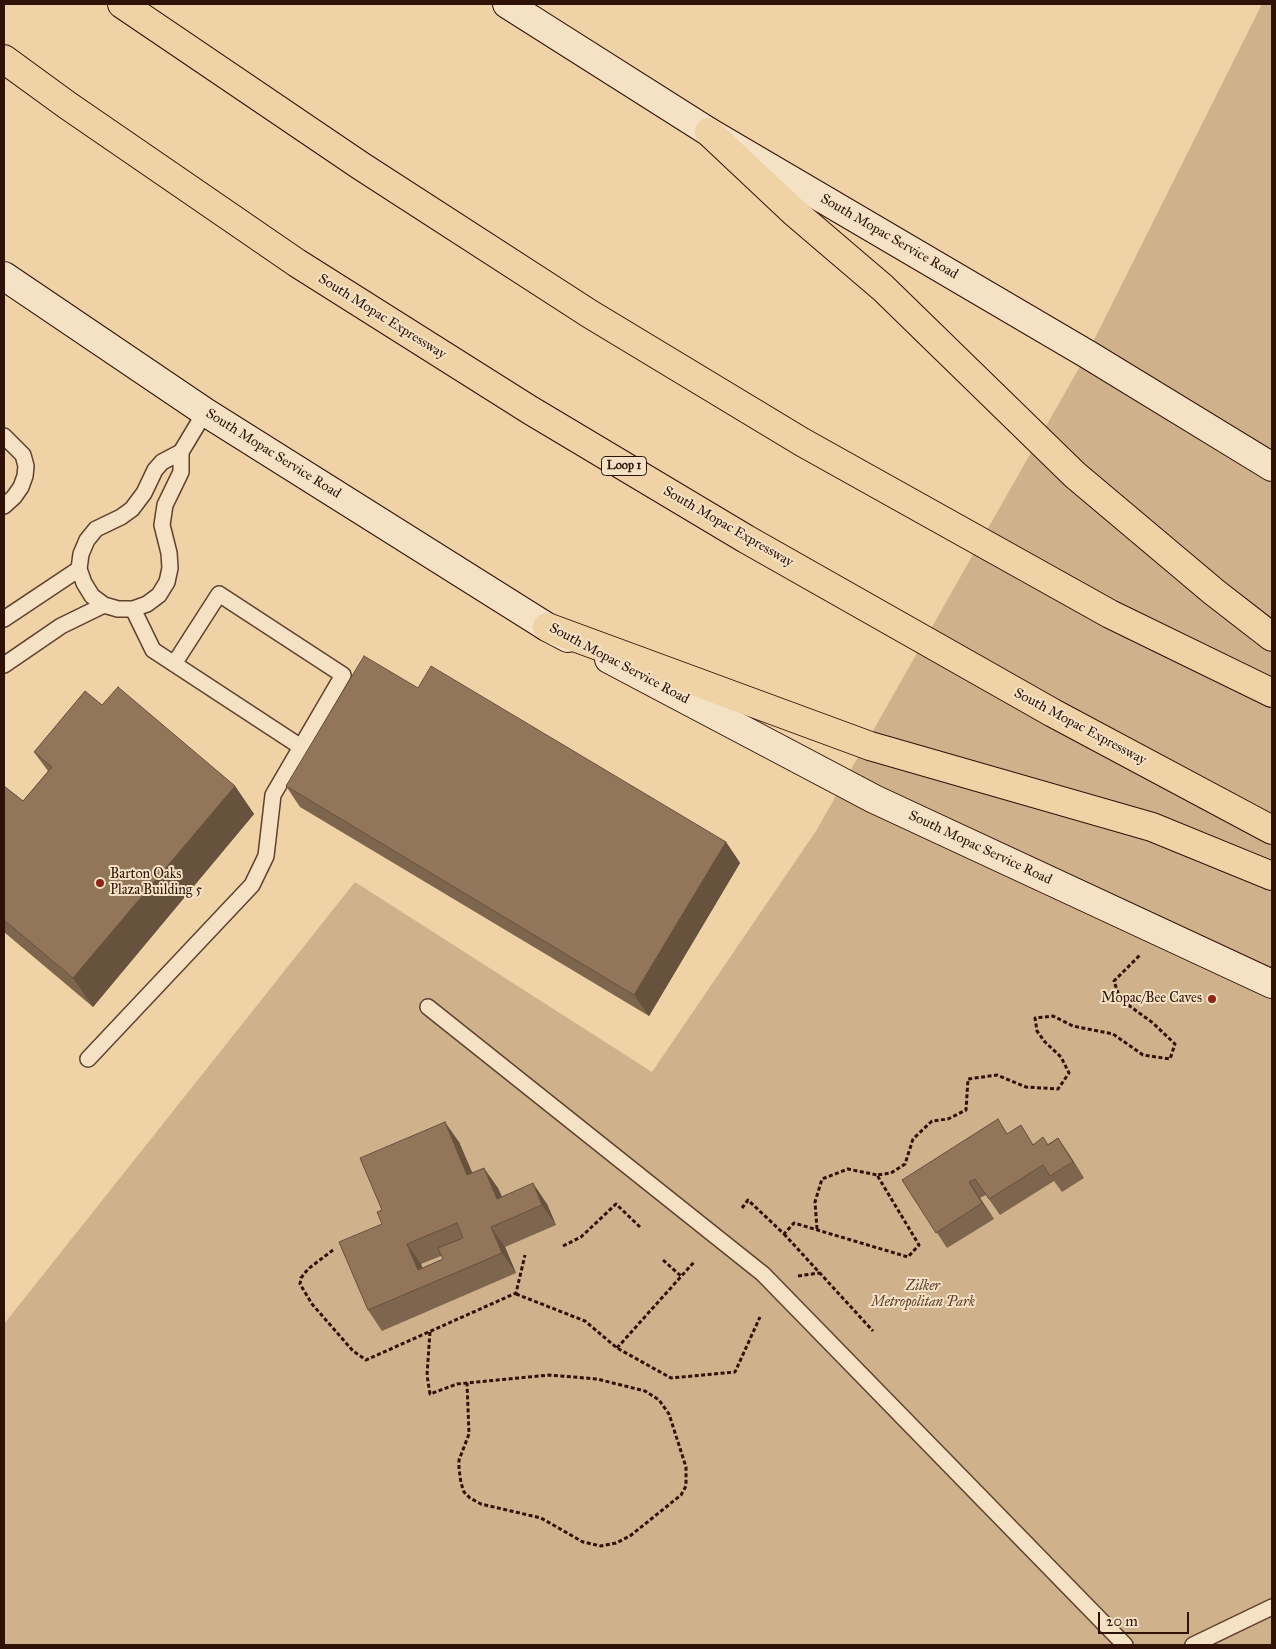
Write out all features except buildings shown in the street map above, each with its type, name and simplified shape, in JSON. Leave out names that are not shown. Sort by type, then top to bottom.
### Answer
[{"type":"highway","points":[[122,4],[361,166],[541,282],[802,442],[1110,614],[1272,693]]},
{"type":"highway","name":"South Mopac Expressway","points":[[4,58],[67,105],[297,264],[530,410],[746,539],[1036,704],[1272,830]]},
{"type":"highway","points":[[709,132],[794,212],[884,288],[1075,475],[1214,592],[1272,637]]},
{"type":"highway","points":[[547,627],[870,746],[1152,826],[1272,876]]},
{"type":"main road","name":"South Mopac Service Road","points":[[507,4],[709,132],[1071,344],[1272,467]]},
{"type":"main road","name":"South Mopac Service Road","points":[[4,276],[205,412],[547,627],[874,798],[1272,984]]},
{"type":"lane","points":[[181,452],[162,462],[155,470],[144,493],[132,509],[121,517],[96,529],[87,540],[81,554],[80,569],[84,583],[92,596],[104,605],[118,609],[133,609],[147,604],[159,594],[167,582],[170,560],[162,525],[165,505],[181,472],[181,452],[205,412]]},
{"type":"lane","points":[[4,436],[23,455],[26,466],[26,476],[21,487],[4,506]]},
{"type":"lane","points":[[4,619],[80,569]]},
{"type":"lane","points":[[88,1058],[252,885],[266,856],[273,796],[344,675],[219,594],[174,664]]},
{"type":"lane","points":[[4,665],[61,626],[104,605]]},
{"type":"lane","points":[[133,609],[153,650],[301,747]]},
{"type":"lane","points":[[428,1007],[763,1274],[1125,1645]]},
{"type":"lane","points":[[1193,1645],[1272,1607]]},
{"type":"path","points":[[817,1229],[815,1202],[822,1179],[848,1169],[876,1175],[891,1174],[905,1164],[913,1139],[932,1121],[948,1119],[966,1110],[968,1078],[997,1075],[1026,1087],[1058,1089],[1069,1073],[1061,1057],[1036,1031],[1035,1018],[1053,1016],[1073,1026],[1112,1034],[1143,1055],[1170,1059],[1175,1044],[1153,1023],[1120,999],[1114,981],[1142,953]]},
{"type":"path","points":[[784,1234],[794,1223],[908,1258],[919,1245],[876,1175]]},
{"type":"path","points":[[742,1208],[748,1200],[784,1234],[873,1331]]},
{"type":"path","points":[[563,1246],[581,1237],[616,1204],[641,1228]]},
{"type":"path","points":[[333,1250],[308,1269],[301,1278],[300,1284],[312,1304],[353,1350],[366,1360],[516,1294],[586,1321],[617,1348],[671,1378],[735,1372],[760,1317]]},
{"type":"path","points":[[516,1294],[525,1255]]},
{"type":"path","points":[[663,1260],[682,1277]]},
{"type":"path","points":[[617,1348],[694,1262]]},
{"type":"path","points":[[794,1276],[819,1273]]},
{"type":"path","points":[[430,1332],[426,1375],[430,1394],[457,1384],[467,1383],[549,1375],[596,1378],[645,1391],[659,1400],[669,1414],[686,1467],[686,1486],[681,1496],[630,1536],[616,1543],[601,1546],[583,1542],[541,1518],[481,1504],[464,1492],[459,1469],[459,1460],[469,1434],[467,1383]]},
{"type":"green space","name":"Zilker Metropolitan Park","points":[[1262,4],[1272,4],[1272,1645],[4,1645],[4,1324],[355,882],[652,1072],[816,831],[1087,354]]},
{"type":"place","name":"Barton Oaks Plaza Building 5","points":[[100,883]]},
{"type":"place","name":"Mopac/Bee Caves","points":[[1212,999]]}]
